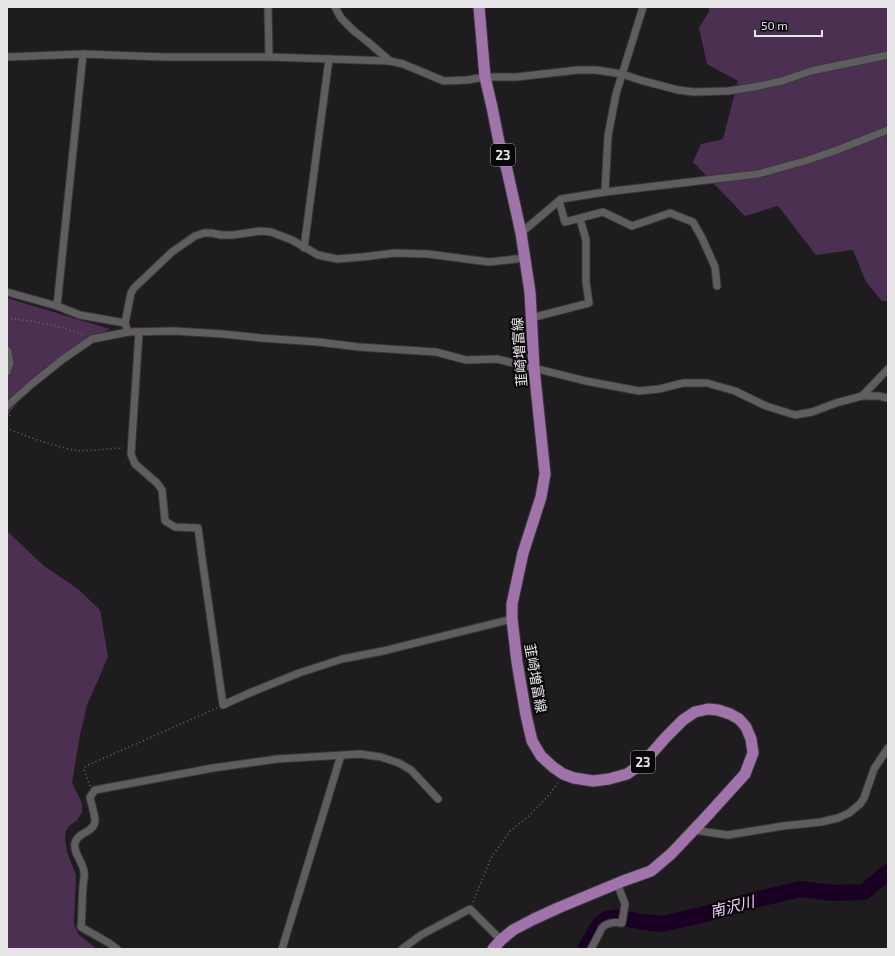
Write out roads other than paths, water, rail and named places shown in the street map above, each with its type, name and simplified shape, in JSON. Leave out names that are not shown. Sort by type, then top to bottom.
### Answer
[{"type":"main road","name":"韮崎増富線","points":[[479,7],[485,77],[521,233],[530,292],[534,368],[545,474],[541,497],[523,553],[512,604],[512,619],[517,662],[532,741],[541,756],[563,774],[574,778],[593,781],[609,779],[627,774],[643,763],[683,720],[695,712],[708,709],[718,710],[739,719],[746,727],[751,739],[752,753],[745,774],[671,854],[651,871],[617,883],[534,919],[500,940],[493,949]]},
{"type":"street","points":[[268,7],[269,57]]},
{"type":"street","points":[[335,7],[341,18],[354,31],[390,61]]},
{"type":"street","points":[[605,192],[608,136],[616,94],[643,7]]},
{"type":"street","points":[[57,306],[83,54]]},
{"type":"street","points":[[7,57],[83,54],[164,57],[269,57],[390,61],[403,64],[444,82],[485,77],[516,77],[578,70],[596,70],[622,74],[678,90],[694,92],[728,91],[754,87],[782,81],[811,71],[888,55]]},
{"type":"street","points":[[304,248],[329,59]]},
{"type":"street","points":[[521,233],[561,199],[605,192],[758,174],[805,161],[888,130]]},
{"type":"street","points":[[559,201],[566,222],[603,212],[632,226],[670,213],[692,222],[702,238],[715,267],[717,286]]},
{"type":"street","points":[[531,318],[588,304],[586,282],[586,240],[580,218]]},
{"type":"street","points":[[128,332],[125,324],[131,293],[134,288],[172,252],[195,236],[204,233],[233,235],[260,231],[271,232],[292,240],[318,255],[337,259],[396,253],[428,254],[489,262],[525,258]]},
{"type":"street","points":[[7,292],[57,306],[80,315],[125,324]]},
{"type":"street","points":[[7,406],[63,359],[92,339],[128,332],[174,331],[318,342],[359,348],[436,352],[466,360],[497,359],[586,381],[639,391],[659,389],[683,383],[707,383],[735,391],[766,406],[795,415],[812,412],[836,403],[862,396],[878,396],[888,398]]},
{"type":"street","points":[[139,332],[131,454],[135,464],[157,483],[162,490],[165,521],[175,527],[198,528],[223,705],[247,694],[342,659],[383,651],[512,619]]},
{"type":"street","points":[[7,350],[10,363],[7,372]]},
{"type":"street","points":[[862,396],[888,369]]},
{"type":"street","points":[[693,830],[728,835],[783,826],[821,822],[838,818],[849,813],[860,804],[864,798],[874,769],[888,748]]},
{"type":"street","points":[[117,949],[81,927],[84,873],[77,855],[75,844],[76,840],[88,832],[95,824],[90,797],[95,790],[213,768],[277,759],[360,754],[381,757],[399,763],[411,770],[438,799]]},
{"type":"street","points":[[282,949],[341,755]]},
{"type":"street","points":[[591,949],[604,925],[615,922],[622,923],[625,904],[617,883]]},
{"type":"street","points":[[402,949],[421,935],[470,909],[500,940]]},
{"type":"waterway","name":"南沢川","points":[[585,949],[599,925],[607,919],[617,917],[662,924],[801,889],[832,893],[864,892],[888,872]]}]
